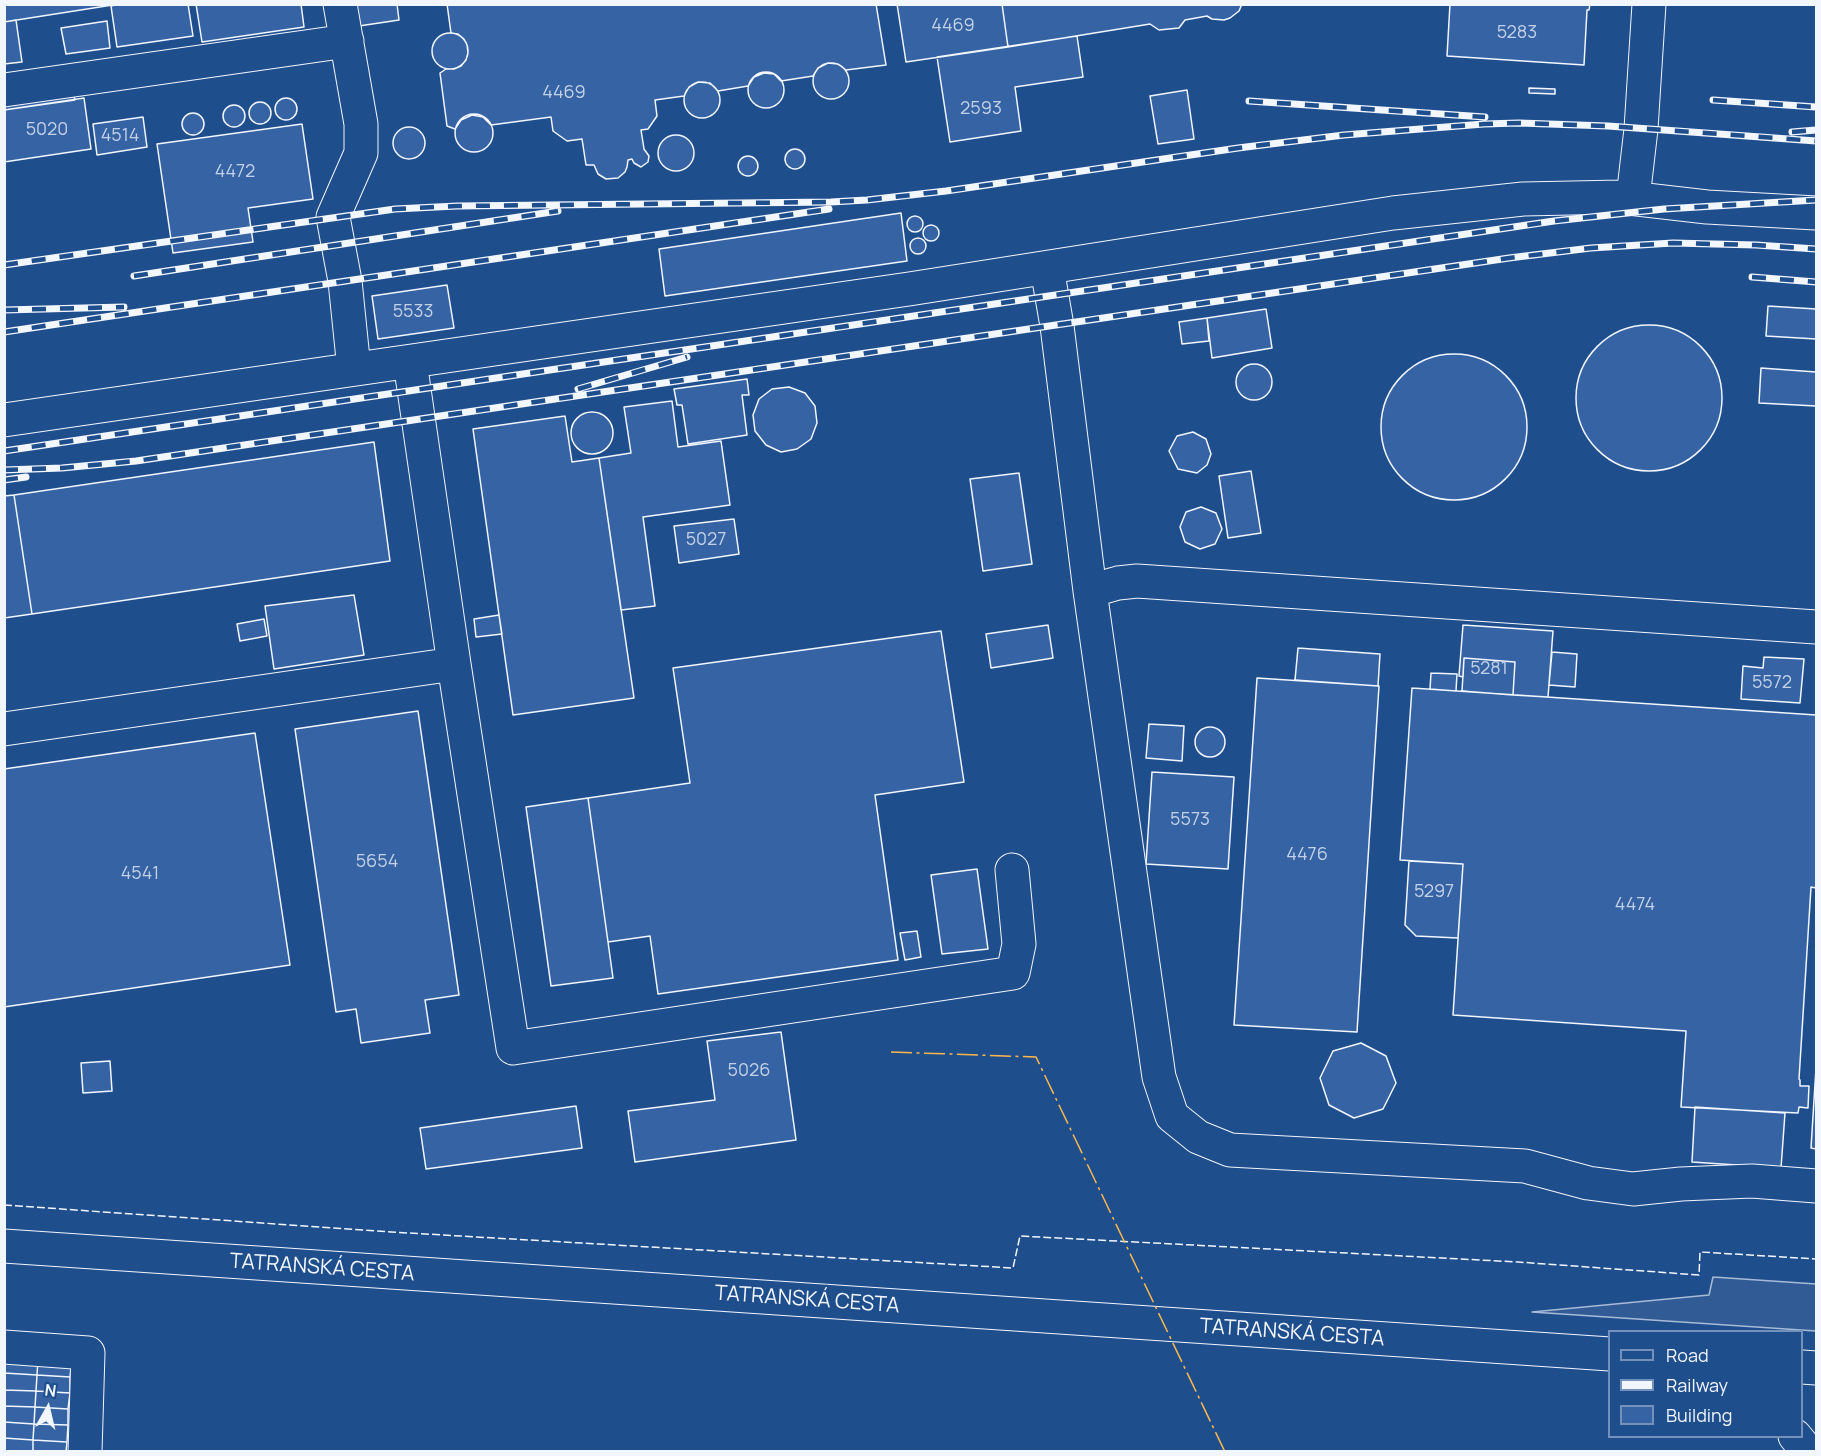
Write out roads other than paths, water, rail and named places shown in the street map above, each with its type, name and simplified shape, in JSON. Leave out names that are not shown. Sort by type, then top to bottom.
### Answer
[{"type":"main road","points":[[340,4],[361,124],[361,153],[333,217],[345,281],[354,369]]},
{"type":"main road","points":[[1634,198],[1649,4]]},
{"type":"main road","points":[[4,90],[346,41]]},
{"type":"main road","points":[[4,420],[1047,268],[1393,213],[1523,199],[1620,197],[1707,207],[1816,213]]},
{"type":"main road","points":[[1047,268],[1057,326],[1090,591],[1159,1077],[1172,1116],[1198,1137],[1230,1150],[1525,1166],[1588,1183],[1633,1189],[1752,1181],[1816,1186]]},
{"type":"main road","points":[[410,362],[513,1048],[1013,974],[1019,944],[1012,870]]},
{"type":"main road","points":[[1090,591],[1118,583],[1137,581],[1816,627]]},
{"type":"main road","points":[[4,729],[454,664]]},
{"type":"main road","name":"TATRANSKÁ CESTA","points":[[4,1246],[1608,1354]]},
{"type":"main road","points":[[4,1347],[88,1353],[85,1452]]},
{"type":"main road","points":[[1796,1438],[1808,1452]]},
{"type":"railway","points":[[1713,100],[1816,107]]},
{"type":"railway","points":[[1249,101],[1485,117]]},
{"type":"railway","points":[[4,265],[395,209],[457,206],[867,200],[946,191],[1238,148],[1344,135],[1484,124],[1608,126],[1816,141]]},
{"type":"railway","points":[[1792,132],[1816,130]]},
{"type":"railway","points":[[4,451],[1554,221],[1664,209],[1816,200]]},
{"type":"railway","points":[[4,332],[829,209]]},
{"type":"railway","points":[[134,276],[558,211]]},
{"type":"railway","points":[[4,470],[62,468],[136,461],[1509,258],[1591,248],[1673,243],[1816,249]]},
{"type":"railway","points":[[1752,277],[1816,282]]},
{"type":"railway","points":[[4,310],[124,307]]},
{"type":"railway","points":[[578,389],[687,357]]},
{"type":"railway","points":[[4,480],[26,477]]}]
